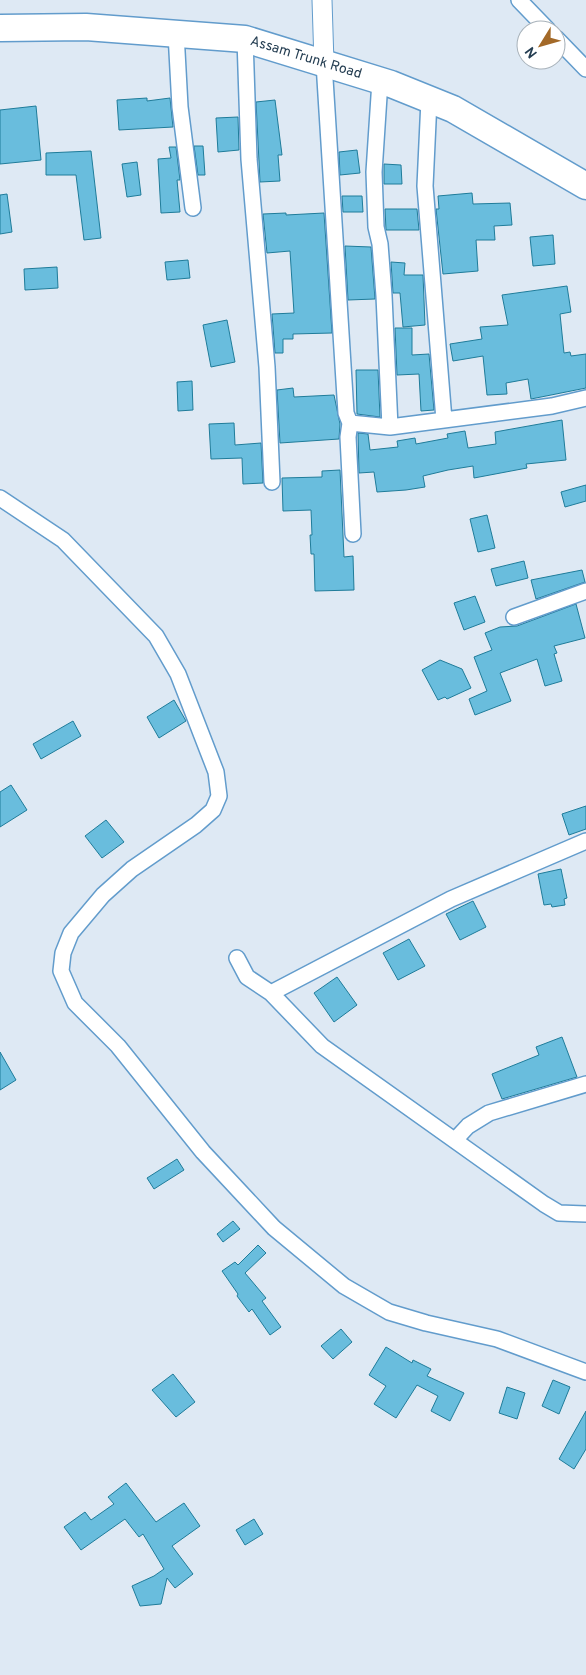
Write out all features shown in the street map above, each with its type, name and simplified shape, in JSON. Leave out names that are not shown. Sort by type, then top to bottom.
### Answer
[{"type":"highway","name":"Assam Trunk Road","points":[[0,28],[86,27],[245,38],[380,81],[453,109],[586,186]]},
{"type":"street","points":[[322,0],[324,64],[346,413],[350,423],[348,437],[353,534]]},
{"type":"street","points":[[519,0],[538,20]]},
{"type":"street","points":[[176,33],[180,107],[193,208]]},
{"type":"street","points":[[245,38],[249,159],[267,367],[272,482]]},
{"type":"street","points":[[566,48],[586,69]]},
{"type":"street","points":[[380,81],[374,172],[376,227],[380,244],[384,296],[390,427]]},
{"type":"street","points":[[429,100],[425,186],[444,420]]},
{"type":"street","points":[[350,423],[390,427],[552,406],[586,398]]},
{"type":"street","points":[[0,498],[63,540],[156,636],[178,674],[216,772],[219,796],[213,810],[196,825],[132,869],[103,895],[71,933],[62,953],[61,971],[76,1003],[118,1046],[203,1152],[274,1228],[344,1286],[390,1312],[426,1323],[497,1339],[586,1372]]},
{"type":"street","points":[[514,617],[586,592]]},
{"type":"street","points":[[271,993],[451,899],[586,841]]},
{"type":"street","points":[[237,958],[247,977],[271,993],[322,1046],[559,1212],[586,1214]]},
{"type":"street","points":[[455,1140],[468,1126],[489,1113],[586,1084]]},
{"type":"building","points":[[147,98],[147,101],[170,98],[173,127],[119,130],[117,100]]},
{"type":"building","points":[[275,100],[282,155],[278,155],[280,181],[260,182],[256,102]]},
{"type":"building","points":[[36,106],[41,160],[0,164],[0,110]]},
{"type":"building","points":[[238,117],[239,150],[218,152],[216,118]]},
{"type":"building","points":[[194,146],[203,146],[205,175],[198,175]]},
{"type":"building","points":[[169,147],[176,147],[180,180],[177,180],[180,212],[161,213],[158,159],[171,158]]},
{"type":"building","points":[[357,150],[360,173],[340,175],[339,152]]},
{"type":"building","points":[[91,151],[101,238],[84,240],[76,175],[46,175],[46,153]]},
{"type":"building","points":[[137,162],[141,195],[127,197],[122,164]]},
{"type":"building","points":[[384,164],[401,165],[402,184],[384,184]]},
{"type":"building","points":[[472,193],[473,204],[510,203],[512,225],[494,226],[495,240],[476,240],[478,271],[443,274],[436,209],[439,209],[438,196]]},
{"type":"building","points":[[7,194],[12,232],[0,234],[0,195]]},
{"type":"building","points":[[342,196],[362,196],[363,212],[343,212]]},
{"type":"building","points":[[385,209],[417,209],[419,230],[386,230]]},
{"type":"building","points":[[286,213],[286,215],[324,213],[332,333],[293,334],[293,339],[283,339],[283,353],[275,353],[272,314],[294,313],[290,251],[267,253],[263,214]]},
{"type":"building","points":[[553,235],[555,264],[533,266],[530,237]]},
{"type":"building","points":[[345,246],[371,247],[375,299],[348,300]]},
{"type":"building","points":[[188,260],[190,278],[167,280],[165,262]]},
{"type":"building","points":[[391,262],[405,263],[404,275],[423,275],[425,325],[403,327],[400,293],[393,293]]},
{"type":"building","points":[[57,267],[58,288],[25,290],[24,269]]},
{"type":"building","points":[[567,286],[571,312],[560,314],[564,353],[570,352],[571,356],[586,354],[586,388],[531,399],[528,379],[506,383],[507,394],[487,395],[483,356],[453,361],[450,344],[482,339],[480,327],[508,325],[502,295]]},
{"type":"building","points":[[227,320],[235,362],[211,367],[203,325]]},
{"type":"building","points":[[395,328],[412,328],[412,355],[429,354],[434,410],[421,411],[419,374],[397,375]]},
{"type":"building","points":[[356,370],[378,370],[380,417],[357,414]]},
{"type":"building","points":[[192,381],[193,410],[178,411],[177,382]]},
{"type":"building","points":[[293,388],[294,397],[334,395],[340,424],[339,439],[280,443],[277,390]]},
{"type":"building","points":[[562,420],[566,460],[526,464],[527,468],[474,478],[473,466],[448,470],[423,476],[425,487],[377,492],[374,472],[359,473],[358,433],[368,434],[370,450],[398,447],[397,441],[415,438],[416,444],[448,438],[447,434],[465,431],[468,448],[496,444],[495,432]]},
{"type":"building","points":[[234,423],[235,445],[261,443],[263,483],[243,484],[242,458],[211,459],[209,424]]},
{"type":"building","points":[[340,470],[344,557],[353,556],[354,590],[315,591],[314,554],[311,554],[310,535],[312,535],[311,510],[283,511],[282,478],[322,477],[322,471]]},
{"type":"building","points":[[586,485],[586,501],[565,507],[561,492]]},
{"type":"building","points":[[487,515],[495,548],[478,552],[470,519]]},
{"type":"building","points":[[524,561],[528,578],[496,586],[491,569]]},
{"type":"building","points":[[582,570],[585,582],[536,599],[531,580]]},
{"type":"building","points":[[475,596],[485,622],[464,630],[454,603]]},
{"type":"building","points":[[576,604],[585,638],[554,646],[557,653],[554,654],[562,681],[545,686],[537,659],[500,673],[511,701],[475,715],[469,699],[487,691],[474,657],[492,650],[485,633],[500,627],[517,626]]},
{"type":"building","points":[[440,660],[462,669],[471,688],[447,699],[445,697],[438,700],[422,670]]},
{"type":"building","points":[[174,700],[186,721],[159,738],[147,717]]},
{"type":"building","points":[[73,721],[81,736],[41,759],[33,744]]},
{"type":"building","points":[[11,785],[27,810],[0,827],[0,792]]},
{"type":"building","points":[[586,806],[586,829],[569,835],[562,814]]},
{"type":"building","points":[[106,820],[124,842],[102,858],[85,836]]},
{"type":"building","points":[[561,869],[567,898],[564,899],[565,905],[552,907],[551,904],[544,905],[538,874]]},
{"type":"building","points":[[473,901],[486,927],[460,940],[446,914]]},
{"type":"building","points":[[409,939],[425,966],[398,980],[383,953]]},
{"type":"building","points":[[337,977],[357,1005],[334,1022],[314,993]]},
{"type":"building","points":[[562,1037],[577,1077],[502,1099],[492,1074],[539,1055],[536,1047]]},
{"type":"building","points":[[0,1052],[16,1080],[0,1090]]},
{"type":"building","points":[[177,1159],[184,1170],[154,1189],[147,1178]]},
{"type":"building","points":[[233,1221],[240,1229],[223,1242],[217,1234]]},
{"type":"building","points":[[258,1245],[266,1253],[245,1273],[266,1298],[262,1301],[281,1327],[270,1335],[252,1309],[249,1312],[237,1296],[238,1294],[222,1271],[235,1262],[238,1265]]},
{"type":"building","points":[[341,1329],[352,1342],[333,1359],[321,1346]]},
{"type":"building","points":[[386,1347],[412,1363],[413,1360],[431,1369],[427,1376],[464,1393],[450,1421],[431,1411],[438,1396],[417,1385],[396,1418],[374,1404],[386,1386],[369,1375]]},
{"type":"building","points":[[173,1374],[195,1402],[176,1417],[152,1390]]},
{"type":"building","points":[[553,1380],[570,1387],[559,1414],[542,1406]]},
{"type":"building","points":[[507,1387],[525,1393],[517,1419],[499,1413]]},
{"type":"building","points":[[586,1411],[586,1449],[574,1469],[559,1459]]},
{"type":"building","points":[[126,1483],[156,1522],[184,1503],[200,1526],[172,1546],[193,1574],[175,1588],[167,1578],[161,1604],[140,1606],[132,1586],[164,1569],[143,1534],[139,1537],[125,1519],[81,1550],[64,1527],[85,1512],[91,1520],[114,1504],[108,1497]]},
{"type":"building","points":[[254,1519],[263,1534],[245,1545],[236,1530]]}]
